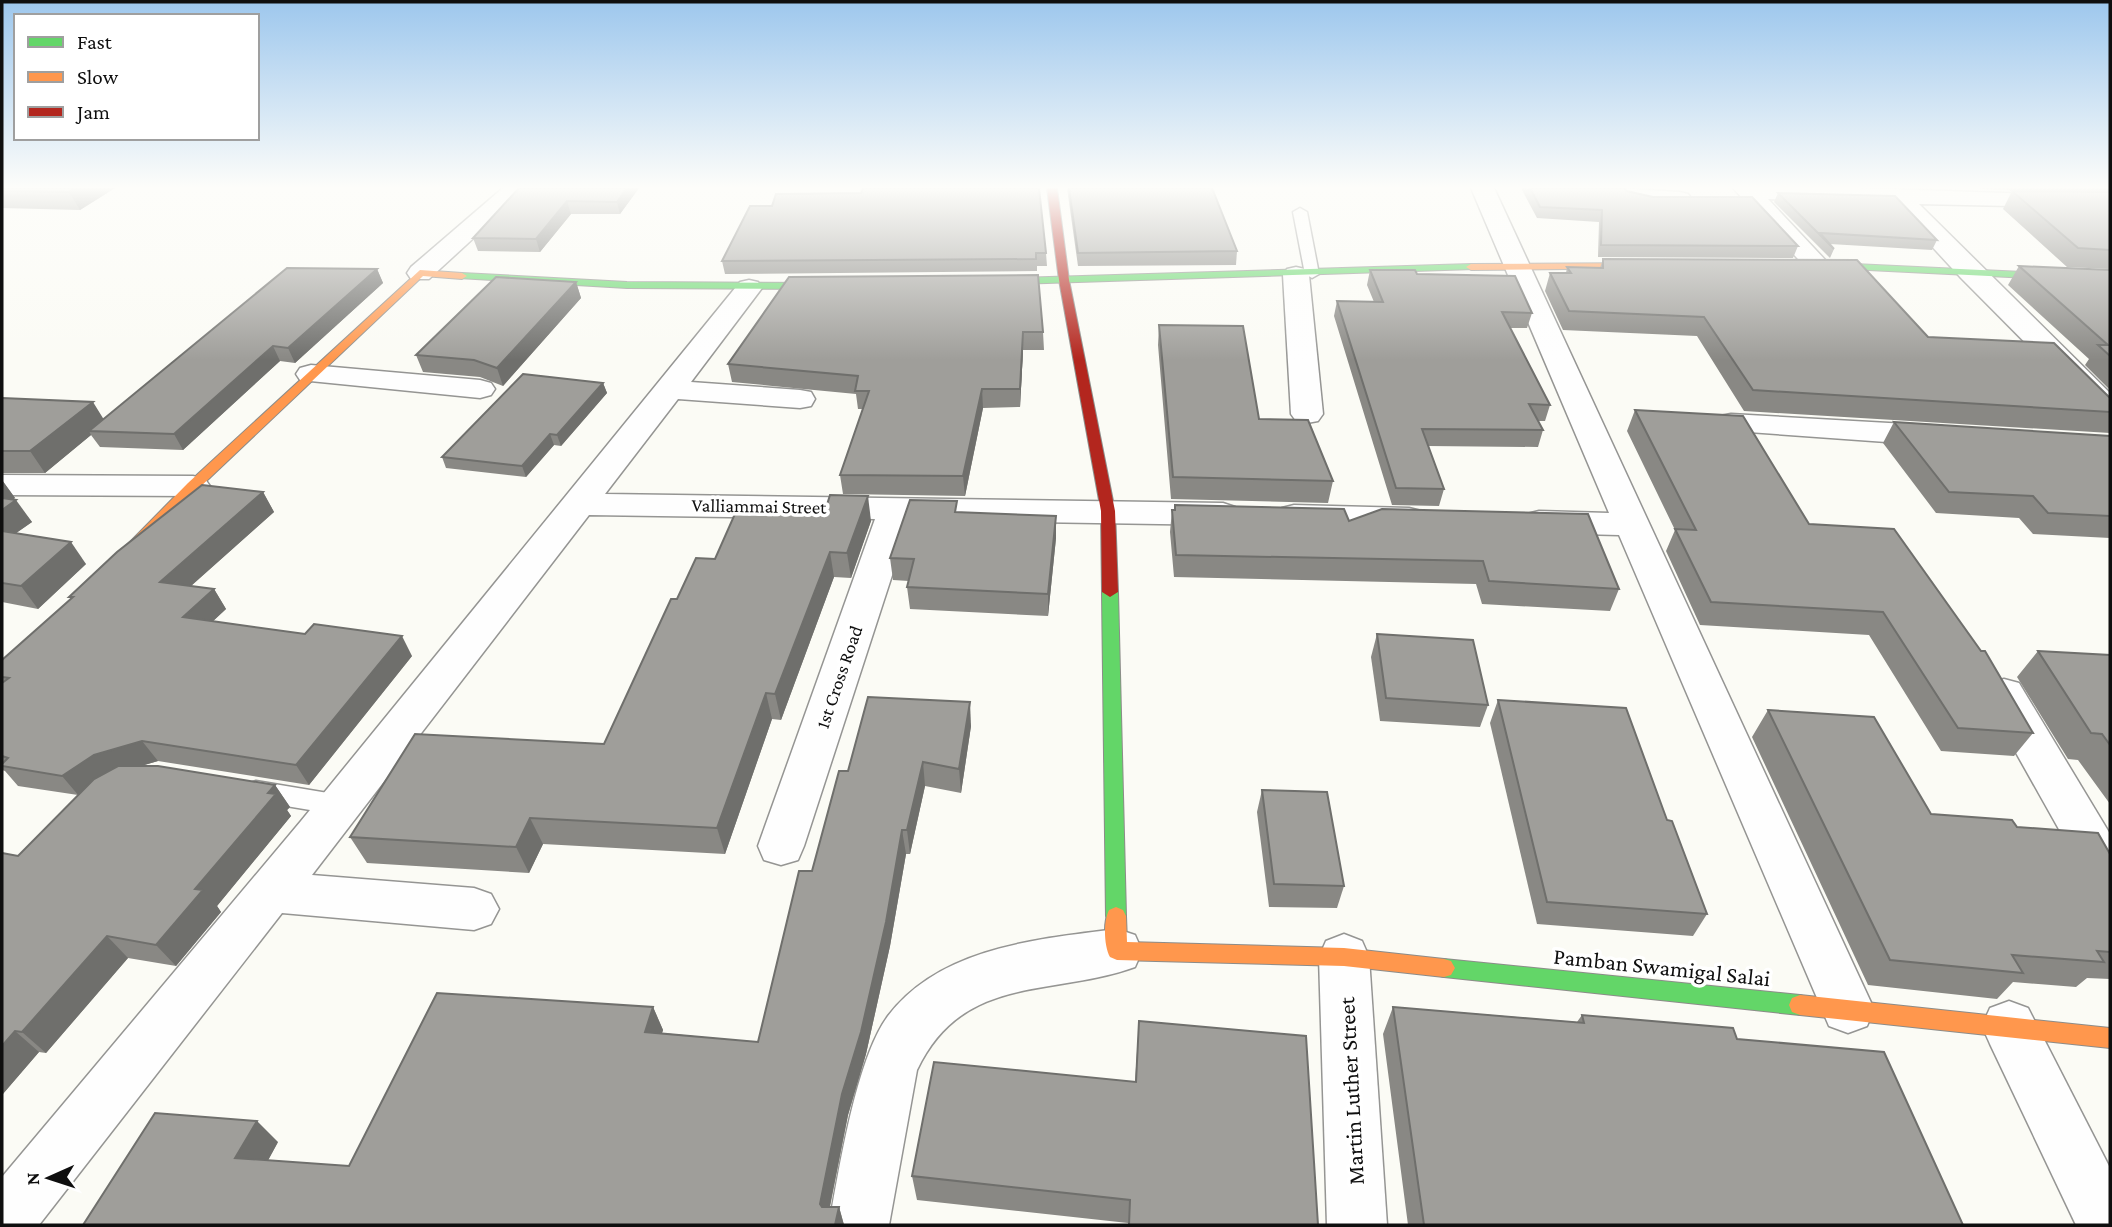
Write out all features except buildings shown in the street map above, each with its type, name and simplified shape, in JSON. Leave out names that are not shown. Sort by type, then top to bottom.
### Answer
[{"type":"street","points":[[113,566],[311,374],[451,245]]},
{"type":"street","points":[[859,1225],[890,1068],[898,1044],[917,1021],[959,986],[1006,967],[1117,951],[1108,511],[1059,245]]},
{"type":"street","points":[[1507,245],[1848,1009]]},
{"type":"street","points":[[1797,245],[1817,265]]},
{"type":"street","points":[[1945,245],[2110,410]]},
{"type":"street","points":[[1789,265],[2110,279]]},
{"type":"street","points":[[968,282],[1517,267],[1667,266]]},
{"type":"street","points":[[420,273],[538,282],[749,288],[859,285]]},
{"type":"street","points":[[1304,274],[1307,414]]},
{"type":"street","points":[[2,1224],[340,805],[667,388],[749,288]]},
{"type":"street","points":[[311,374],[480,389]]},
{"type":"street","points":[[667,388],[800,399]]},
{"type":"street","points":[[1731,423],[1976,438]]},
{"type":"street","points":[[2,485],[193,486]]},
{"type":"street","name":"Valliammai Street","points":[[578,504],[1108,511],[1438,519]]},
{"type":"street","name":"1st Cross Road","points":[[781,846],[896,508]]},
{"type":"street","points":[[1507,521],[1632,524]]},
{"type":"street","points":[[1983,659],[2110,876]]},
{"type":"street","points":[[271,891],[474,909]]},
{"type":"street","name":"Pamban Swamigal Salai","points":[[1117,951],[1344,957],[2110,1038]]},
{"type":"street","name":"Martin Luther Street","points":[[1344,957],[1357,1225]]},
{"type":"street","points":[[2009,1026],[2106,1225]]},
{"type":"lane","points":[[1302,245],[1304,274]]},
{"type":"lane","points":[[236,787],[340,805]]},
{"type":"traffic: fast","points":[[1812,265],[2110,279]]},
{"type":"traffic: fast","points":[[986,282],[1471,267]]},
{"type":"traffic: fast","points":[[462,276],[627,285],[835,286]]},
{"type":"traffic: fast","points":[[1110,592],[1116,916]]},
{"type":"traffic: fast","points":[[1444,968],[1800,1005]]},
{"type":"traffic: slow","points":[[1471,267],[1654,266]]},
{"type":"traffic: slow","points":[[129,551],[193,486],[420,273],[462,276]]},
{"type":"traffic: slow","points":[[1116,916],[1117,951],[1344,957],[1444,968]]},
{"type":"traffic: slow","points":[[1800,1005],[2110,1038]]},
{"type":"traffic: jam","points":[[1059,245],[1108,511],[1110,592]]}]
